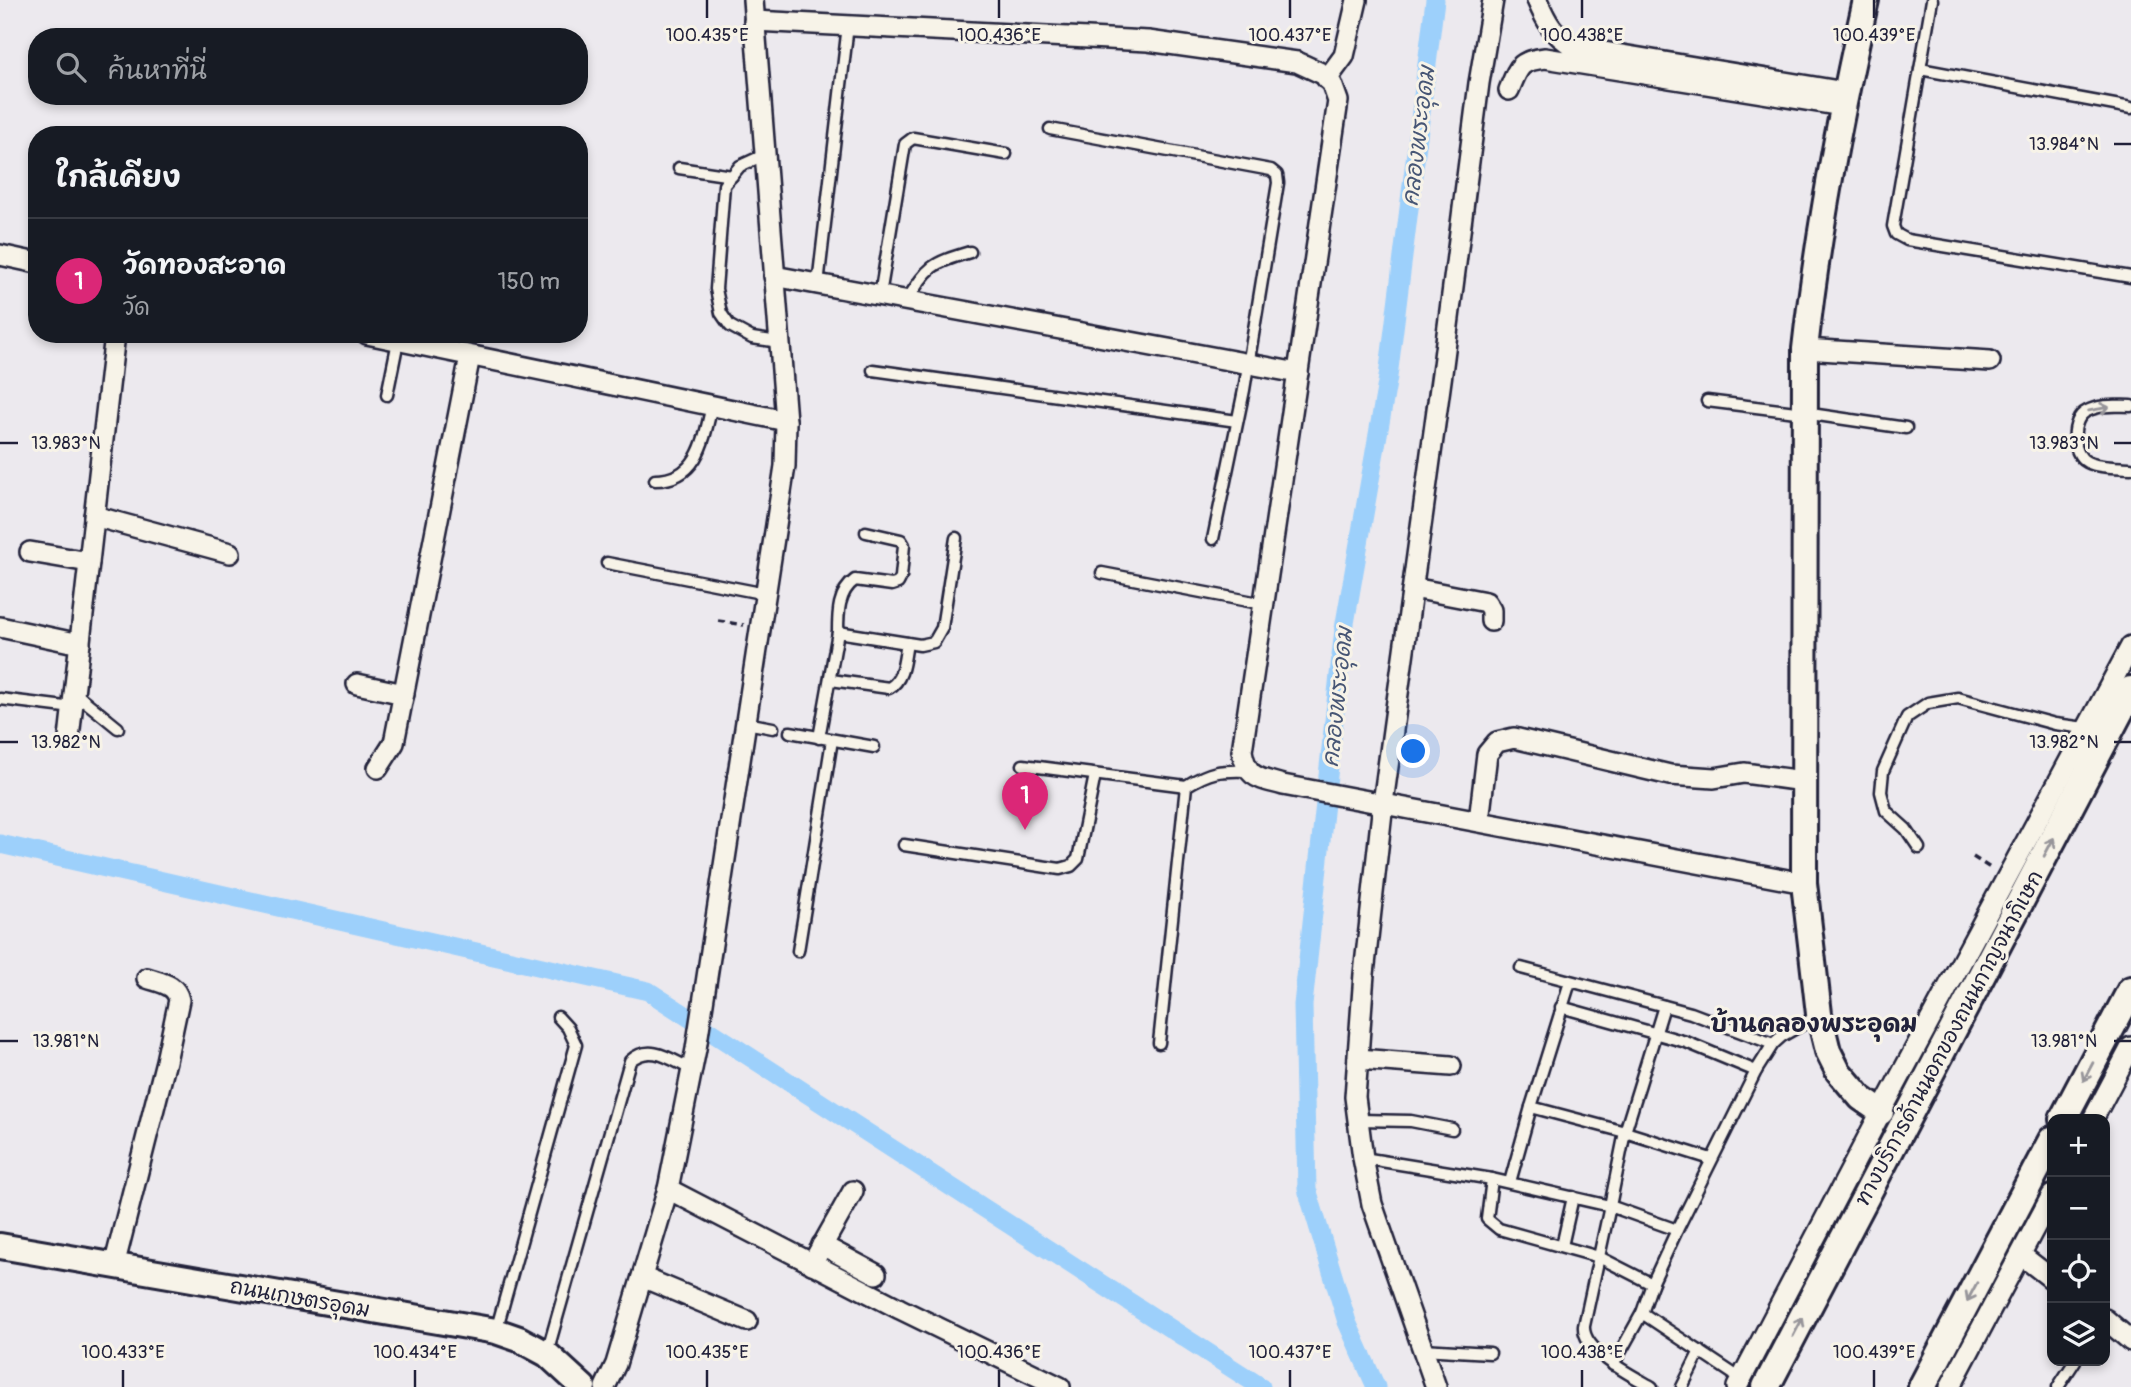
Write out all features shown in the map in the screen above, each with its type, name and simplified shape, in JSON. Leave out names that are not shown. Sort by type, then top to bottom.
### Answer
[{"type":"main road","name":"ทางบริการด้านนอกของถนนกาญจนาภิเษก","points":[[1748,1384],[1892,1146],[2131,690]]},
{"type":"main road","points":[[2066,1114],[2131,990]]},
{"type":"main road","points":[[1923,1387],[2047,1149]]},
{"type":"street","points":[[605,1387],[616,1364],[668,1189],[705,989],[785,466],[786,421],[752,0]]},
{"type":"street","points":[[1327,79],[1344,56],[1357,0]]},
{"type":"street","points":[[1436,1387],[1372,1204],[1355,1097],[1364,974],[1383,803],[1493,0]]},
{"type":"street","points":[[1536,0],[1548,25],[1558,37],[1574,47],[1844,99]]},
{"type":"street","points":[[1866,0],[1844,99],[1805,349],[1804,883],[1819,1014],[1828,1051],[1838,1071],[1861,1098],[1881,1112]]},
{"type":"street","points":[[754,20],[1148,41],[1297,62],[1311,66],[1327,79],[1337,92],[1338,101],[1242,751],[1248,771],[1257,777],[1283,785],[1804,883]]},
{"type":"street","points":[[1509,90],[1518,69],[1526,61],[1545,58],[1844,99]]},
{"type":"street","points":[[0,255],[28,261]]},
{"type":"street","points":[[774,276],[1298,373]]},
{"type":"street","points":[[69,738],[114,343]]},
{"type":"street","points":[[408,343],[786,421]]},
{"type":"street","points":[[1805,349],[1990,362]]},
{"type":"street","points":[[378,768],[394,743],[470,355]]},
{"type":"street","points":[[94,516],[230,553]]},
{"type":"street","points":[[30,552],[89,562]]},
{"type":"street","points":[[1413,588],[1486,602],[1491,610],[1491,621]]},
{"type":"street","points":[[0,627],[80,644]]},
{"type":"street","points":[[1748,1384],[1881,1112],[2131,646]]},
{"type":"street","points":[[357,684],[404,694]]},
{"type":"street","points":[[1479,821],[1487,754],[1497,743],[1514,738],[1670,775],[1714,778],[1744,773],[1803,781]]},
{"type":"street","points":[[114,1266],[179,1000],[178,992],[172,986],[147,978]]},
{"type":"street","points":[[2096,1114],[2131,1047]]},
{"type":"street","points":[[1358,1059],[1451,1066]]},
{"type":"street","points":[[668,1189],[1060,1387]]},
{"type":"street","points":[[812,1264],[852,1191]]},
{"type":"street","points":[[1950,1387],[2047,1205]]},
{"type":"street","points":[[822,1245],[876,1274]]},
{"type":"street","name":"ถนนเกษตรอุดม","points":[[0,1246],[496,1331],[519,1339],[547,1354],[583,1387]]},
{"type":"street","points":[[2021,1255],[2047,1275]]},
{"type":"street","points":[[642,1277],[747,1321]]},
{"type":"street","points":[[2110,1323],[2131,1339]]},
{"type":"lane","points":[[1932,0],[1893,226],[1896,234],[1907,240],[2131,277]]},
{"type":"lane","points":[[818,284],[848,25]]},
{"type":"lane","points":[[1920,69],[2131,108]]},
{"type":"lane","points":[[1050,129],[1271,170],[1277,175],[1278,183],[1248,364],[1213,539]]},
{"type":"lane","points":[[880,295],[905,144],[913,138],[1006,153]]},
{"type":"lane","points":[[764,155],[740,166],[724,185],[716,289],[721,313],[730,326],[752,338],[779,342]]},
{"type":"lane","points":[[679,168],[732,176]]},
{"type":"lane","points":[[907,300],[927,270],[942,260],[970,251]]},
{"type":"lane","points":[[387,395],[398,343]]},
{"type":"lane","points":[[873,370],[1237,421]]},
{"type":"lane","points":[[1707,401],[1906,428]]},
{"type":"lane","points":[[655,480],[678,477],[692,465],[704,439],[712,405]]},
{"type":"lane","points":[[2131,406],[2101,407],[2085,411],[2078,422],[2074,446],[2080,457],[2089,464],[2131,468]]},
{"type":"lane","points":[[819,738],[831,680],[840,601],[847,586],[855,580],[892,585],[898,583],[901,577],[904,545],[901,540],[866,532]]},
{"type":"lane","points":[[838,632],[920,645],[934,642],[942,628],[956,538]]},
{"type":"lane","points":[[607,563],[766,594]]},
{"type":"lane","points":[[1102,573],[1264,604]]},
{"type":"lane","points":[[831,680],[889,688],[896,684],[900,677],[907,643]]},
{"type":"lane","points":[[1919,848],[1906,829],[1886,811],[1881,792],[1883,771],[1907,717],[1928,703],[1958,698],[2055,724],[2085,728]]},
{"type":"lane","points":[[0,699],[74,700],[117,727]]},
{"type":"lane","points":[[746,723],[773,728]]},
{"type":"lane","points":[[790,732],[874,747]]},
{"type":"lane","points":[[798,951],[832,740]]},
{"type":"lane","points":[[1023,765],[1186,786],[1210,772],[1248,771]]},
{"type":"lane","points":[[904,845],[1060,869],[1071,866],[1078,859],[1095,775]]},
{"type":"lane","points":[[1159,1043],[1186,786]]},
{"type":"lane","points":[[1521,968],[1691,1013],[1773,1044]]},
{"type":"lane","points":[[1510,1182],[1570,982]]},
{"type":"lane","points":[[1652,1387],[1614,1364],[1586,1340],[1583,1332],[1625,1132],[1664,1006]]},
{"type":"lane","points":[[1561,1007],[1686,1042],[1756,1071]]},
{"type":"lane","points":[[1614,1364],[1642,1313],[1677,1230],[1756,1071],[1773,1044],[1819,1014]]},
{"type":"lane","points":[[496,1331],[576,1045],[568,1028],[558,1017]]},
{"type":"lane","points":[[547,1354],[630,1061],[638,1053],[652,1051],[691,1069]]},
{"type":"lane","points":[[1531,1107],[1711,1159]]},
{"type":"lane","points":[[1358,1119],[1411,1121],[1452,1129]]},
{"type":"lane","points":[[1363,1158],[1510,1182],[1610,1206],[1677,1230]]},
{"type":"lane","points":[[1492,1179],[1487,1219],[1490,1224],[1599,1257],[1652,1284]]},
{"type":"lane","points":[[1562,1246],[1573,1197]]},
{"type":"lane","points":[[1642,1313],[1748,1384]]},
{"type":"lane","points":[[1421,1349],[1490,1353]]},
{"type":"lane","points":[[1682,1387],[1700,1351]]},
{"type":"lane","points":[[2057,1387],[2072,1366]]},
{"type":"path","points":[[718,621],[761,628]]},
{"type":"waterway","name":"คลองพระอุดม","points":[[1376,1387],[1347,1322],[1307,1189],[1303,1005],[1344,629],[1388,377],[1435,0]]},
{"type":"waterway","points":[[0,844],[648,991],[1261,1387]]},
{"type":"place","name":"วัดทองสะอาด","points":[[1025,830]]},
{"type":"district","name":"บ้านคลองพระอุดม","points":[[1814,1024]]}]
